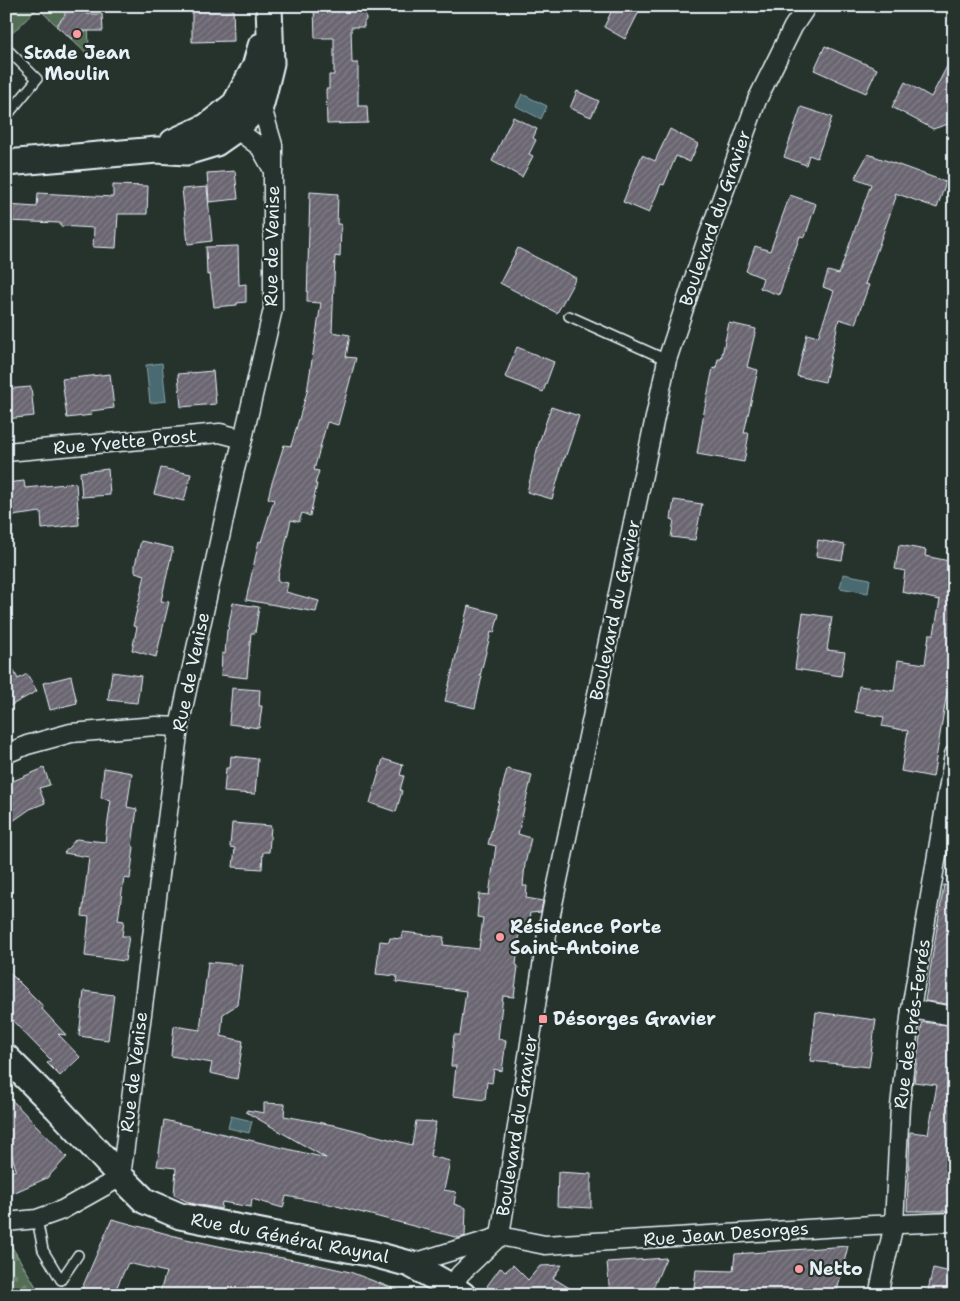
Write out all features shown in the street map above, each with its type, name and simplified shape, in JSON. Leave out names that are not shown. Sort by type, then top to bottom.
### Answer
[{"type":"main road","name":"Rue de Venise","points":[[261,104],[270,63],[270,10]]},
{"type":"main road","points":[[157,150],[206,127],[235,104],[255,67],[270,10]]},
{"type":"main road","points":[[6,163],[157,150],[186,152],[216,143],[236,129],[261,104]]},
{"type":"main road","name":"Rue du Général Raynal","points":[[6,1057],[145,1201],[180,1216],[373,1254],[410,1264],[454,1292]]},
{"type":"street","name":"Boulevard du Gravier","points":[[454,1292],[460,1274],[500,1236],[548,928],[667,360],[705,245],[757,100],[792,27],[807,6]]},
{"type":"street","name":"Rue de Venise","points":[[121,1176],[179,727],[234,473],[273,309],[273,145],[261,104]]},
{"type":"street","points":[[206,127],[236,129]]},
{"type":"street","name":"Rue de Venise","points":[[236,129],[260,147],[274,171]]},
{"type":"street","name":"Rue Yvette Prost","points":[[6,452],[220,433],[243,439]]},
{"type":"street","points":[[6,754],[27,744],[71,733],[156,726],[179,727]]},
{"type":"street","name":"Rue des Prés-Ferrés","points":[[878,1295],[894,1224],[900,1106],[911,1009],[954,754]]},
{"type":"street","points":[[911,1009],[954,1016]]},
{"type":"street","points":[[6,1222],[37,1219],[62,1210],[121,1176]]},
{"type":"street","name":"Rue Jean Desorges","points":[[500,1236],[545,1245],[954,1222]]},
{"type":"street","name":"Boulevard du Gravier","points":[[410,1264],[500,1236]]},
{"type":"lane","points":[[6,48],[37,79],[6,117]]},
{"type":"lane","points":[[569,316],[667,360]]},
{"type":"lane","points":[[37,1219],[43,1250],[62,1280],[78,1255]]},
{"type":"green space","name":"Stade Jean Moulin","points":[[6,6],[88,6],[89,56],[38,8],[6,39]]},
{"type":"green space","points":[[6,1242],[9,1242],[41,1295],[6,1295]]},
{"type":"water","points":[[522,94],[547,106],[541,119],[516,106]]},
{"type":"water","points":[[162,363],[166,401],[150,403],[146,365]]},
{"type":"water","points":[[843,574],[870,579],[868,593],[840,588]]},
{"type":"water","points":[[231,1116],[252,1121],[249,1133],[228,1128]]},
{"type":"building","points":[[65,6],[86,6],[86,14],[102,14],[103,31],[79,31],[72,39],[56,26],[65,15]]},
{"type":"building","points":[[207,6],[233,6],[234,41],[192,42],[192,11],[207,10]]},
{"type":"building","points":[[314,6],[365,6],[366,20],[364,27],[351,27],[352,63],[358,63],[358,106],[367,106],[368,123],[327,124],[326,89],[329,89],[329,75],[334,75],[334,38],[315,38]]},
{"type":"building","points":[[614,6],[642,6],[625,39],[604,27]]},
{"type":"building","points":[[825,46],[877,69],[866,93],[814,70]]},
{"type":"building","points":[[954,53],[954,113],[948,124],[933,129],[892,107],[905,82],[931,97]]},
{"type":"building","points":[[577,91],[599,101],[591,117],[570,108]]},
{"type":"building","points":[[801,107],[832,117],[817,158],[809,155],[806,165],[784,157]]},
{"type":"building","points":[[513,117],[537,129],[533,138],[536,140],[529,154],[533,156],[522,177],[492,161]]},
{"type":"building","points":[[670,129],[698,144],[690,162],[676,156],[664,185],[661,184],[649,213],[623,202],[642,155],[655,161]]},
{"type":"building","points":[[868,154],[946,182],[937,208],[895,193],[896,197],[865,284],[869,285],[855,324],[839,319],[825,382],[797,376],[807,334],[818,337],[834,291],[823,287],[828,271],[839,274],[871,184],[855,178]]},
{"type":"building","points":[[235,171],[238,199],[209,202],[207,173]]},
{"type":"building","points":[[113,185],[148,186],[147,214],[118,214],[116,248],[93,247],[94,228],[60,226],[60,223],[6,221],[6,205],[37,207],[38,193],[113,197]]},
{"type":"building","points":[[207,187],[212,241],[188,244],[182,189]]},
{"type":"building","points":[[310,192],[338,194],[337,224],[341,224],[340,257],[335,256],[332,332],[350,335],[346,357],[356,358],[338,425],[327,422],[314,470],[319,471],[310,516],[302,513],[299,522],[291,520],[277,581],[288,583],[286,592],[319,601],[316,612],[246,600],[259,541],[261,542],[274,500],[268,498],[271,486],[284,445],[291,446],[307,392],[321,303],[307,302]]},
{"type":"building","points":[[790,195],[816,204],[805,237],[800,236],[779,295],[760,288],[763,278],[746,271],[755,246],[770,251]]},
{"type":"building","points":[[238,246],[239,285],[246,284],[246,302],[237,303],[237,305],[214,307],[210,274],[207,275],[206,247]]},
{"type":"building","points":[[518,248],[576,278],[557,313],[500,283]]},
{"type":"building","points":[[729,323],[756,329],[747,367],[758,370],[744,433],[749,433],[744,462],[697,454],[713,368],[716,369],[718,359],[721,359]]},
{"type":"building","points":[[517,347],[554,362],[543,392],[505,377]]},
{"type":"building","points":[[213,371],[216,404],[181,407],[178,374]]},
{"type":"building","points":[[110,374],[114,408],[91,411],[92,415],[67,418],[62,379]]},
{"type":"building","points":[[31,387],[34,416],[6,419],[6,389]]},
{"type":"building","points":[[551,407],[579,416],[552,499],[527,492],[538,446]]},
{"type":"building","points":[[161,468],[191,474],[184,501],[154,494]]},
{"type":"building","points":[[108,469],[110,495],[82,497],[80,472]]},
{"type":"building","points":[[24,481],[25,488],[76,483],[79,525],[42,529],[41,512],[12,516],[11,505],[6,506],[6,483]]},
{"type":"building","points":[[674,500],[702,504],[695,540],[671,537],[674,520],[671,519]]},
{"type":"building","points":[[818,540],[845,545],[842,560],[816,556]]},
{"type":"building","points":[[141,541],[173,548],[161,601],[169,602],[156,657],[132,650],[137,627],[133,626],[145,575],[135,572]]},
{"type":"building","points":[[899,545],[926,550],[925,556],[954,562],[954,693],[947,692],[933,777],[901,771],[908,731],[882,726],[884,717],[855,712],[859,686],[894,691],[898,660],[925,664],[929,634],[934,634],[940,600],[902,592],[905,571],[895,569]]},
{"type":"building","points":[[233,603],[259,607],[255,633],[251,633],[247,678],[221,675],[222,653],[225,654],[227,630]]},
{"type":"building","points":[[468,606],[499,614],[494,633],[491,632],[480,676],[482,676],[475,708],[445,701]]},
{"type":"building","points":[[803,613],[832,617],[827,650],[845,652],[841,676],[795,669]]},
{"type":"building","points":[[6,656],[18,679],[27,674],[37,691],[6,708]]},
{"type":"building","points":[[112,672],[141,676],[137,703],[108,700]]},
{"type":"building","points":[[71,676],[77,703],[50,710],[43,683]]},
{"type":"building","points":[[232,688],[260,690],[259,706],[262,706],[259,728],[229,724]]},
{"type":"building","points":[[231,756],[258,759],[255,794],[224,792],[226,768],[230,768]]},
{"type":"building","points":[[383,759],[403,765],[400,775],[404,776],[400,790],[402,791],[396,812],[370,803]]},
{"type":"building","points":[[44,768],[50,785],[39,788],[45,803],[30,809],[6,826],[6,784]]},
{"type":"building","points":[[104,768],[132,773],[127,807],[137,809],[130,879],[124,878],[118,920],[124,921],[122,936],[129,936],[125,961],[85,956],[89,917],[82,916],[89,857],[64,853],[76,839],[105,842],[111,800],[101,798]]},
{"type":"building","points":[[507,769],[532,775],[518,834],[531,838],[525,864],[523,886],[527,886],[526,898],[543,901],[541,912],[530,913],[527,932],[520,931],[514,997],[503,996],[498,1039],[506,1040],[502,1071],[494,1069],[492,1083],[487,1082],[485,1100],[453,1096],[456,1066],[451,1066],[454,1035],[460,1035],[466,991],[396,982],[397,976],[376,974],[380,941],[389,942],[390,938],[402,939],[403,932],[444,937],[443,945],[479,949],[483,918],[477,917],[479,894],[489,895],[496,846],[488,844]]},
{"type":"building","points":[[232,823],[271,826],[269,852],[263,852],[262,869],[233,867],[235,848],[230,847]]},
{"type":"building","points":[[944,885],[954,886],[954,1005],[925,1001]]},
{"type":"building","points":[[208,962],[242,965],[237,1005],[223,1014],[221,1036],[243,1041],[237,1079],[210,1073],[212,1063],[171,1056],[174,1026],[200,1030]]},
{"type":"building","points":[[6,969],[44,1007],[42,1009],[66,1035],[58,1034],[80,1057],[60,1076],[47,1063],[51,1060],[6,1014]]},
{"type":"building","points":[[84,991],[114,995],[108,1040],[79,1036]]},
{"type":"building","points":[[816,1012],[876,1020],[869,1067],[810,1061]]},
{"type":"building","points":[[922,1022],[954,1026],[954,1211],[907,1211],[910,1132],[928,1134],[937,1085],[914,1082]]},
{"type":"building","points":[[6,1094],[67,1157],[47,1178],[6,1196],[6,1174],[16,1170],[6,1133]]},
{"type":"building","points":[[264,1103],[285,1104],[284,1116],[339,1126],[412,1145],[416,1121],[436,1122],[430,1156],[450,1161],[444,1190],[456,1192],[454,1204],[466,1208],[465,1236],[459,1238],[329,1204],[286,1196],[283,1208],[252,1199],[251,1207],[222,1202],[221,1209],[190,1203],[174,1195],[176,1168],[157,1166],[164,1120],[326,1158],[246,1112],[247,1110],[264,1113]]},
{"type":"building","points":[[558,1172],[591,1174],[591,1208],[557,1206]]},
{"type":"building","points":[[112,1219],[186,1239],[350,1272],[405,1293],[405,1295],[159,1295],[166,1272],[128,1263],[113,1295],[79,1295]]},
{"type":"building","name":"Netto","points":[[848,1246],[836,1295],[693,1295],[696,1270],[733,1271],[735,1254]]},
{"type":"building","points":[[666,1258],[650,1295],[610,1295],[607,1262]]},
{"type":"building","points":[[513,1265],[528,1280],[540,1266],[562,1265],[553,1278],[581,1295],[497,1295],[487,1286],[500,1268],[506,1271]]},
{"type":"building","points":[[933,1268],[951,1272],[951,1275],[954,1276],[954,1295],[927,1295]]},
{"type":"place","name":"Stade Jean Moulin","points":[[77,34]]},
{"type":"place","name":"Résidence Porte Saint-Antoine","points":[[500,937]]},
{"type":"place","name":"Désorges Gravier","points":[[543,1019]]},
{"type":"place","name":"Netto","points":[[799,1269]]}]
